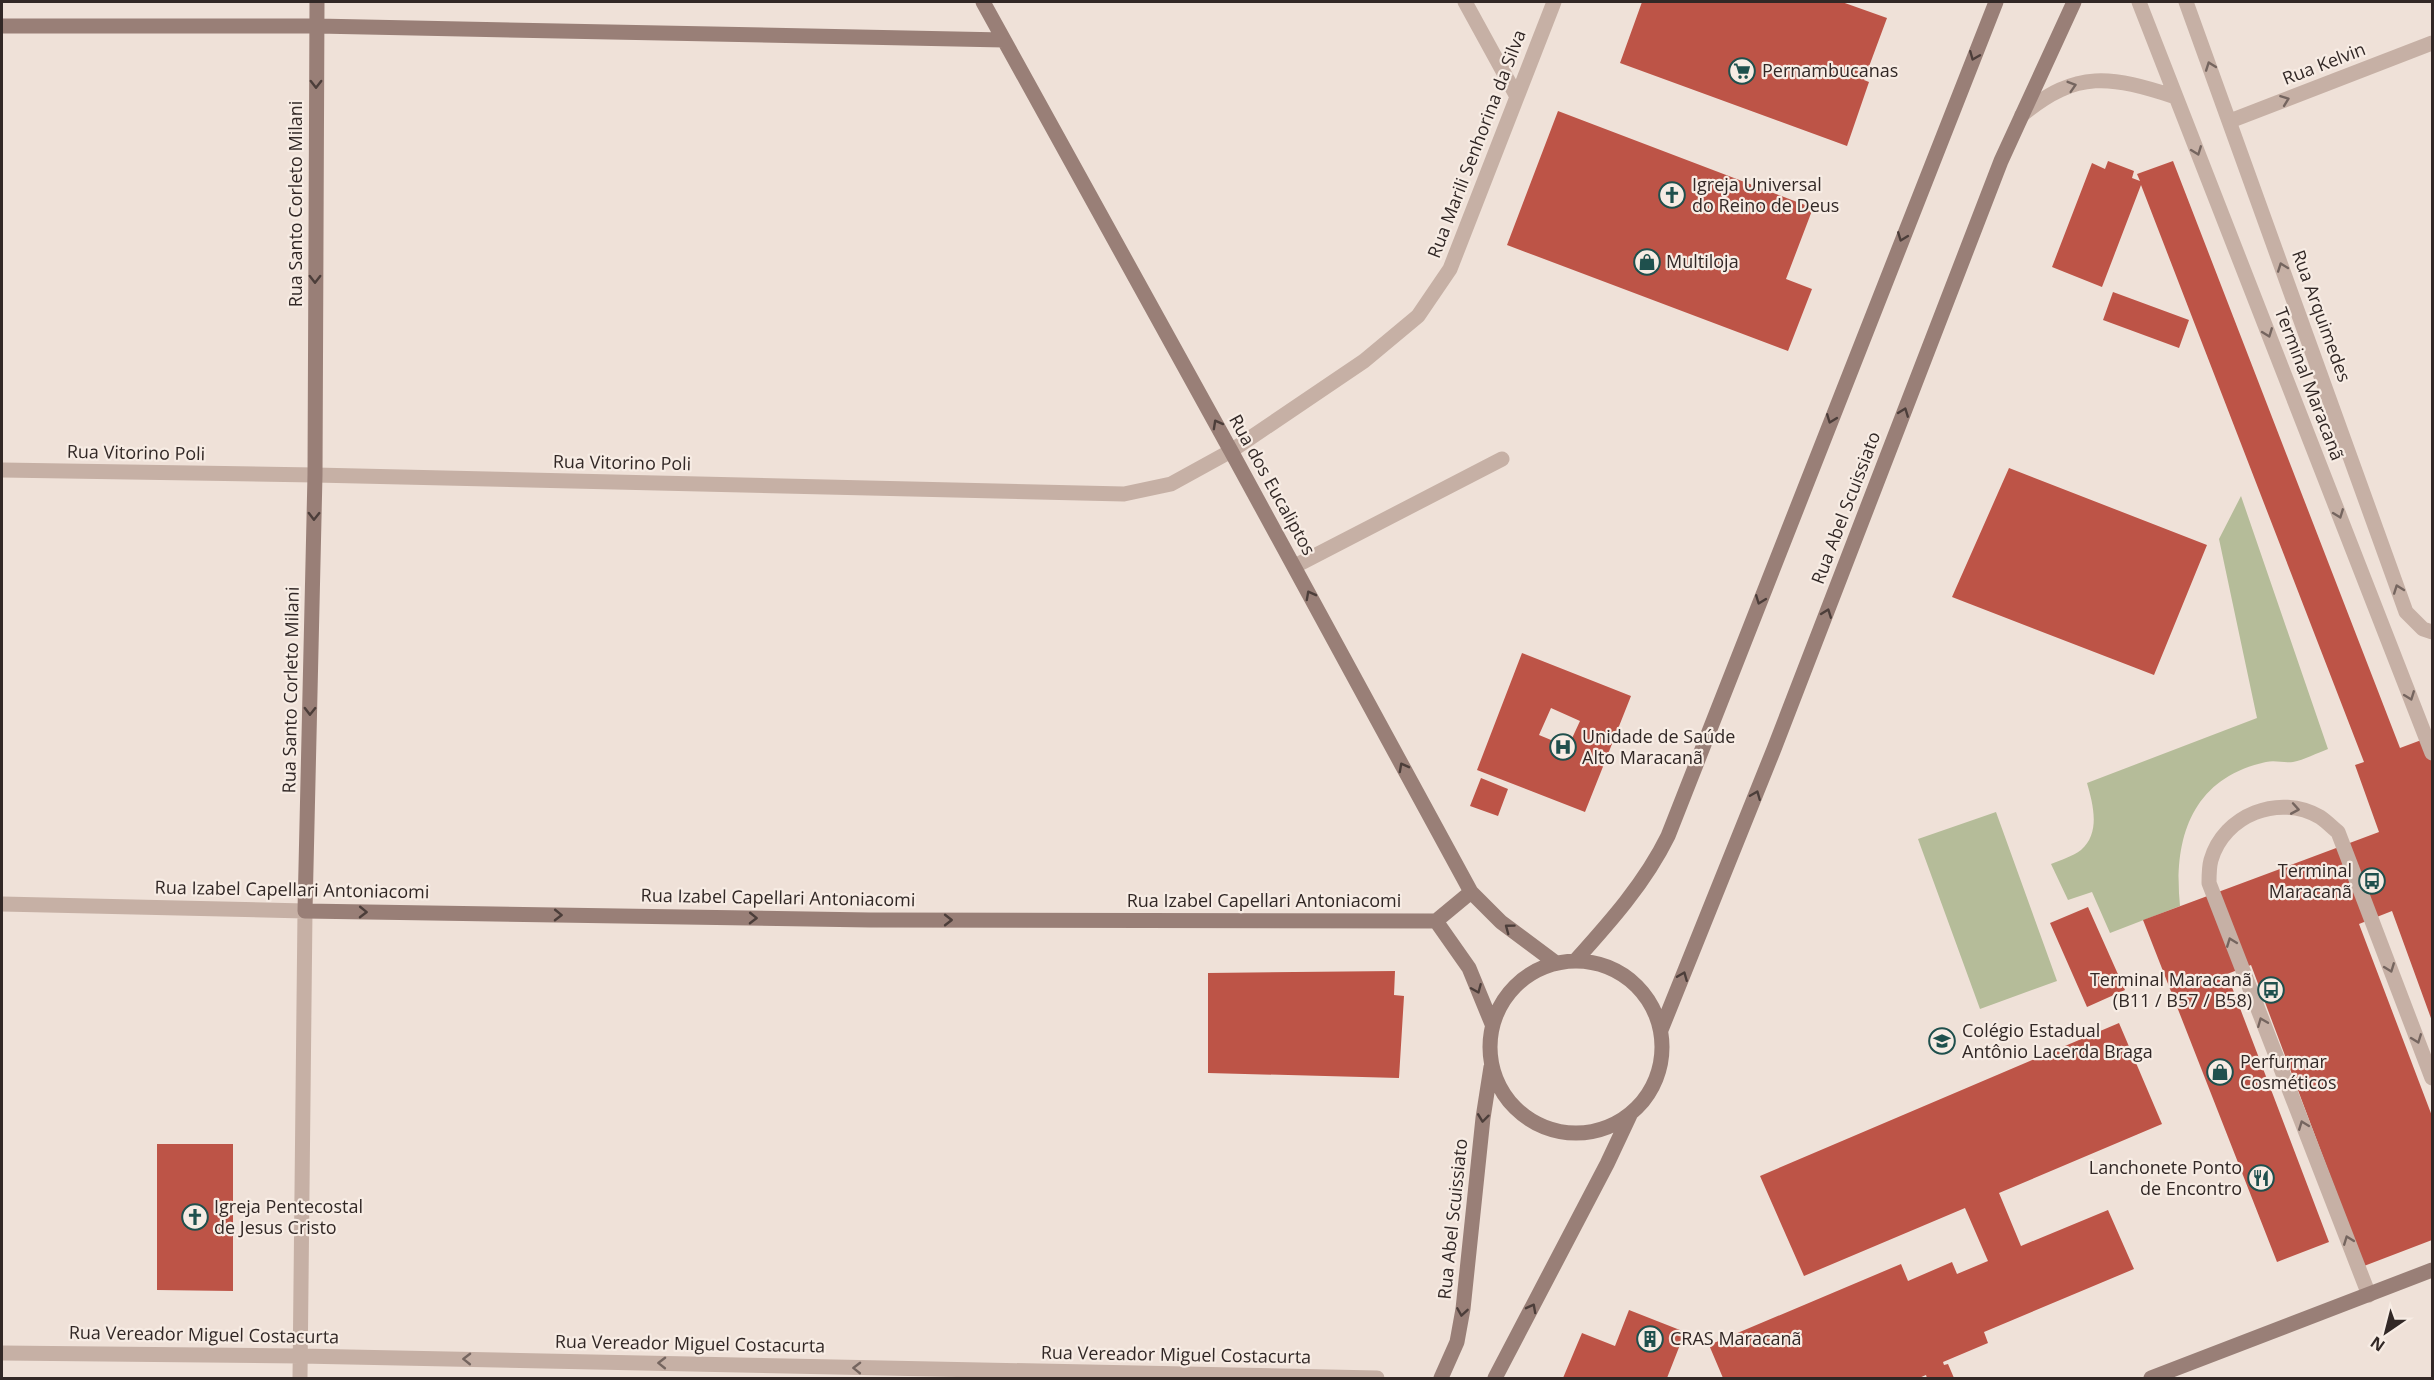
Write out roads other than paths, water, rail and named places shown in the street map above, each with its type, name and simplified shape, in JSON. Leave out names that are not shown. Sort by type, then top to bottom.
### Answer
[{"type":"street","name":"Rua Santo Corleto Milani","points":[[300,1378],[305,911],[315,475],[317,2]]},
{"type":"street","name":"Rua dos Eucaliptos","points":[[983,2],[1232,451],[1471,892],[1501,922],[1556,963]]},
{"type":"street","points":[[1465,2],[1516,95]]},
{"type":"street","name":"Rua Marili Senhorina da Silva","points":[[1232,451],[1364,361],[1418,316],[1450,270],[1554,2]]},
{"type":"street","points":[[1575,961],[1604,929],[1654,865],[1668,836],[1996,2]]},
{"type":"street","name":"Rua Abel Scuissiato","points":[[1660,1030],[1774,749],[2001,161],[2074,2]]},
{"type":"street","name":"Terminal Maracanã","points":[[2139,2],[2433,753]]},
{"type":"street","name":"Rua Arquimedes","points":[[2186,2],[2406,612],[2424,629],[2433,632]]},
{"type":"street","points":[[2,26],[317,26],[1004,40]]},
{"type":"street","name":"Rua Kelvin","points":[[2230,121],[2433,43]]},
{"type":"street","points":[[2022,115],[2043,98],[2067,86],[2093,80],[2120,80],[2176,97]]},
{"type":"street","name":"Rua Vitorino Poli","points":[[2,470],[1124,494],[1171,484],[1232,451]]},
{"type":"street","points":[[1294,566],[1502,459]]},
{"type":"street","points":[[2369,1295],[2209,883],[2211,860],[2220,840],[2235,823],[2254,812],[2276,806],[2288,807],[2299,808],[2320,817],[2338,832],[2433,1078]]},
{"type":"street","points":[[1471,892],[1436,921],[1469,968],[1492,1024]]},
{"type":"street","name":"Rua Izabel Capellari Antoniacomi","points":[[2,904],[870,920],[1436,921]]},
{"type":"street","points":[[1495,1378],[1607,1164],[1630,1115],[1650,1091],[1661,1061],[1660,1030],[1652,1006],[1637,987],[1617,971],[1597,963],[1575,961],[1556,963],[1528,975],[1505,996],[1492,1024],[1489,1042],[1498,1084],[1511,1104],[1529,1121],[1551,1131],[1579,1134],[1606,1129],[1630,1115]]},
{"type":"street","name":"Rua Abel Scuissiato","points":[[1441,1378],[1457,1342],[1463,1309],[1483,1118],[1492,1061]]},
{"type":"street","points":[[2151,1378],[2433,1270]]},
{"type":"street","name":"Rua Vereador Miguel Costacurta","points":[[2,1353],[300,1356],[1377,1378]]},
{"type":"place","name":"Pernambucanas","points":[[1742,71]]},
{"type":"place","name":"Igreja Universal do Reino de Deus","points":[[1672,195]]},
{"type":"place","name":"Multiloja","points":[[1647,262]]},
{"type":"place","name":"Unidade de Saúde Alto Maracanã","points":[[1563,747]]},
{"type":"place","name":"Terminal Maracanã","points":[[2372,881]]},
{"type":"place","name":"Terminal Maracanã (B11 / B57 / B58)","points":[[2271,990]]},
{"type":"place","name":"Colégio Estadual Antônio Lacerda Braga","points":[[1942,1041]]},
{"type":"place","name":"Perfurmar Cosméticos","points":[[2220,1072]]},
{"type":"place","name":"Lanchonete Ponto de Encontro","points":[[2261,1178]]},
{"type":"place","name":"Igreja Pentecostal de Jesus Cristo","points":[[195,1217]]},
{"type":"place","name":"CRAS Maracanã","points":[[1650,1339]]}]
